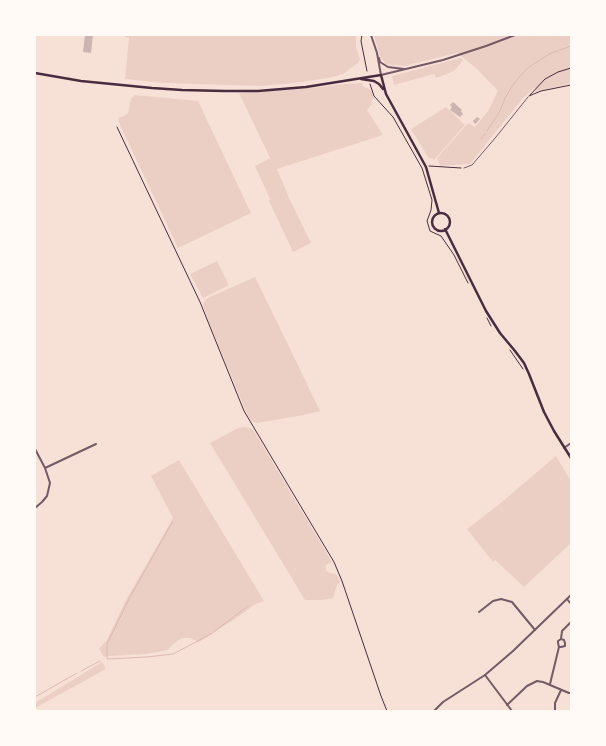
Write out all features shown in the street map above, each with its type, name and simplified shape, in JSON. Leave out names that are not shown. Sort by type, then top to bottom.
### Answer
[{"type":"main road","points":[[35,74],[123,86],[202,91],[284,89],[381,75],[384,90]]},
{"type":"main road","points":[[359,79],[374,81],[384,90],[426,167],[439,213]]},
{"type":"main road","points":[[439,213],[445,214],[450,220],[449,225],[445,229],[438,230],[433,226],[432,219],[439,213]]},
{"type":"main road","points":[[445,229],[486,311],[500,333],[524,363],[544,412],[571,458]]},
{"type":"street","points":[[371,35],[380,62],[388,67],[406,69]]},
{"type":"street","points":[[377,53],[381,75],[459,55],[515,35]]},
{"type":"street","points":[[564,448],[571,443]]},
{"type":"street","points":[[45,468],[96,444]]},
{"type":"street","points":[[35,448],[45,468],[50,483],[47,496],[35,508]]},
{"type":"street","points":[[434,711],[443,702],[485,675],[513,651],[571,595]]},
{"type":"street","points":[[479,612],[493,602],[501,599],[512,602],[535,630]]},
{"type":"street","points":[[567,599],[571,604]]},
{"type":"street","points":[[550,685],[559,647],[558,641],[561,639],[562,631],[571,622]]},
{"type":"street","points":[[559,647],[564,646],[565,642],[561,639]]},
{"type":"street","points":[[485,675],[512,711]]},
{"type":"street","points":[[506,704],[527,686],[537,681],[571,693]]},
{"type":"street","points":[[556,711],[555,703],[561,690]]},
{"type":"lane","points":[[464,168],[472,165],[528,97]]},
{"type":"path","points":[[362,35],[361,41],[367,71]]},
{"type":"path","points":[[528,97],[545,79],[558,72],[571,68]]},
{"type":"path","points":[[370,84],[374,96],[393,117],[422,168],[432,200],[430,213]]},
{"type":"path","points":[[528,97],[541,91],[571,85]]},
{"type":"path","points":[[117,127],[200,302],[244,411],[334,562],[387,711]]},
{"type":"path","points":[[426,167],[464,168]]},
{"type":"shaded area","points":[[125,35],[356,35],[356,47],[360,59],[359,62],[343,74],[329,78],[294,83],[260,86],[164,83],[125,79],[129,38],[125,37]]},
{"type":"shaded area","points":[[374,35],[571,35],[571,82],[569,84],[536,92],[536,89],[534,88],[523,98],[470,164],[440,166],[437,158],[468,123],[475,127],[488,111],[498,91],[476,68],[457,53],[406,66],[386,64],[380,57]]},
{"type":"shaded area","points":[[461,58],[463,60],[454,71],[436,78],[434,74],[394,85],[392,76]]},
{"type":"shaded area","points":[[363,83],[362,86],[371,90],[374,97],[371,103],[372,104],[367,110],[383,135],[277,169],[311,243],[293,252],[269,201],[270,199],[255,166],[270,158],[239,93]]},
{"type":"shaded area","points":[[135,95],[198,101],[251,213],[178,248],[118,118],[128,113],[131,99]]},
{"type":"shaded area","points":[[446,107],[465,125],[434,160],[428,157],[411,129]]},
{"type":"shaded area","points":[[217,261],[229,285],[203,298],[190,274]]},
{"type":"shaded area","points":[[255,277],[320,411],[257,423],[251,421],[246,412],[203,305],[205,300],[212,296]]},
{"type":"shaded area","points":[[245,427],[254,431],[332,562],[326,565],[326,571],[337,575],[340,582],[337,585],[333,598],[305,600],[210,443],[238,428]]},
{"type":"shaded area","points":[[556,456],[571,481],[571,543],[524,587],[495,560],[493,562],[467,529],[497,506]]},
{"type":"shaded area","points":[[179,460],[264,601],[254,605],[199,642],[190,638],[182,638],[173,644],[168,650],[146,654],[104,657],[99,649],[107,640],[126,600],[173,518],[151,476]]},
{"type":"shaded area","points":[[102,662],[106,669],[35,708],[35,703]]},
{"type":"building","points":[[85,35],[93,35],[91,53],[83,52]]},
{"type":"building","points":[[453,102],[462,110],[461,111],[463,114],[460,117],[450,110],[452,107],[450,105]]},
{"type":"building","points":[[477,117],[480,119],[475,124],[473,121]]},
{"type":"waterway","points":[[487,131],[500,111],[512,86],[521,75],[529,67],[551,53],[571,46]]},
{"type":"waterway","points":[[481,139],[485,134]]},
{"type":"waterway","points":[[173,521],[130,597],[107,644],[107,659],[173,654],[211,634],[248,606]]},
{"type":"waterway","points":[[81,671],[100,661]]},
{"type":"waterway","points":[[35,697],[77,673]]}]
